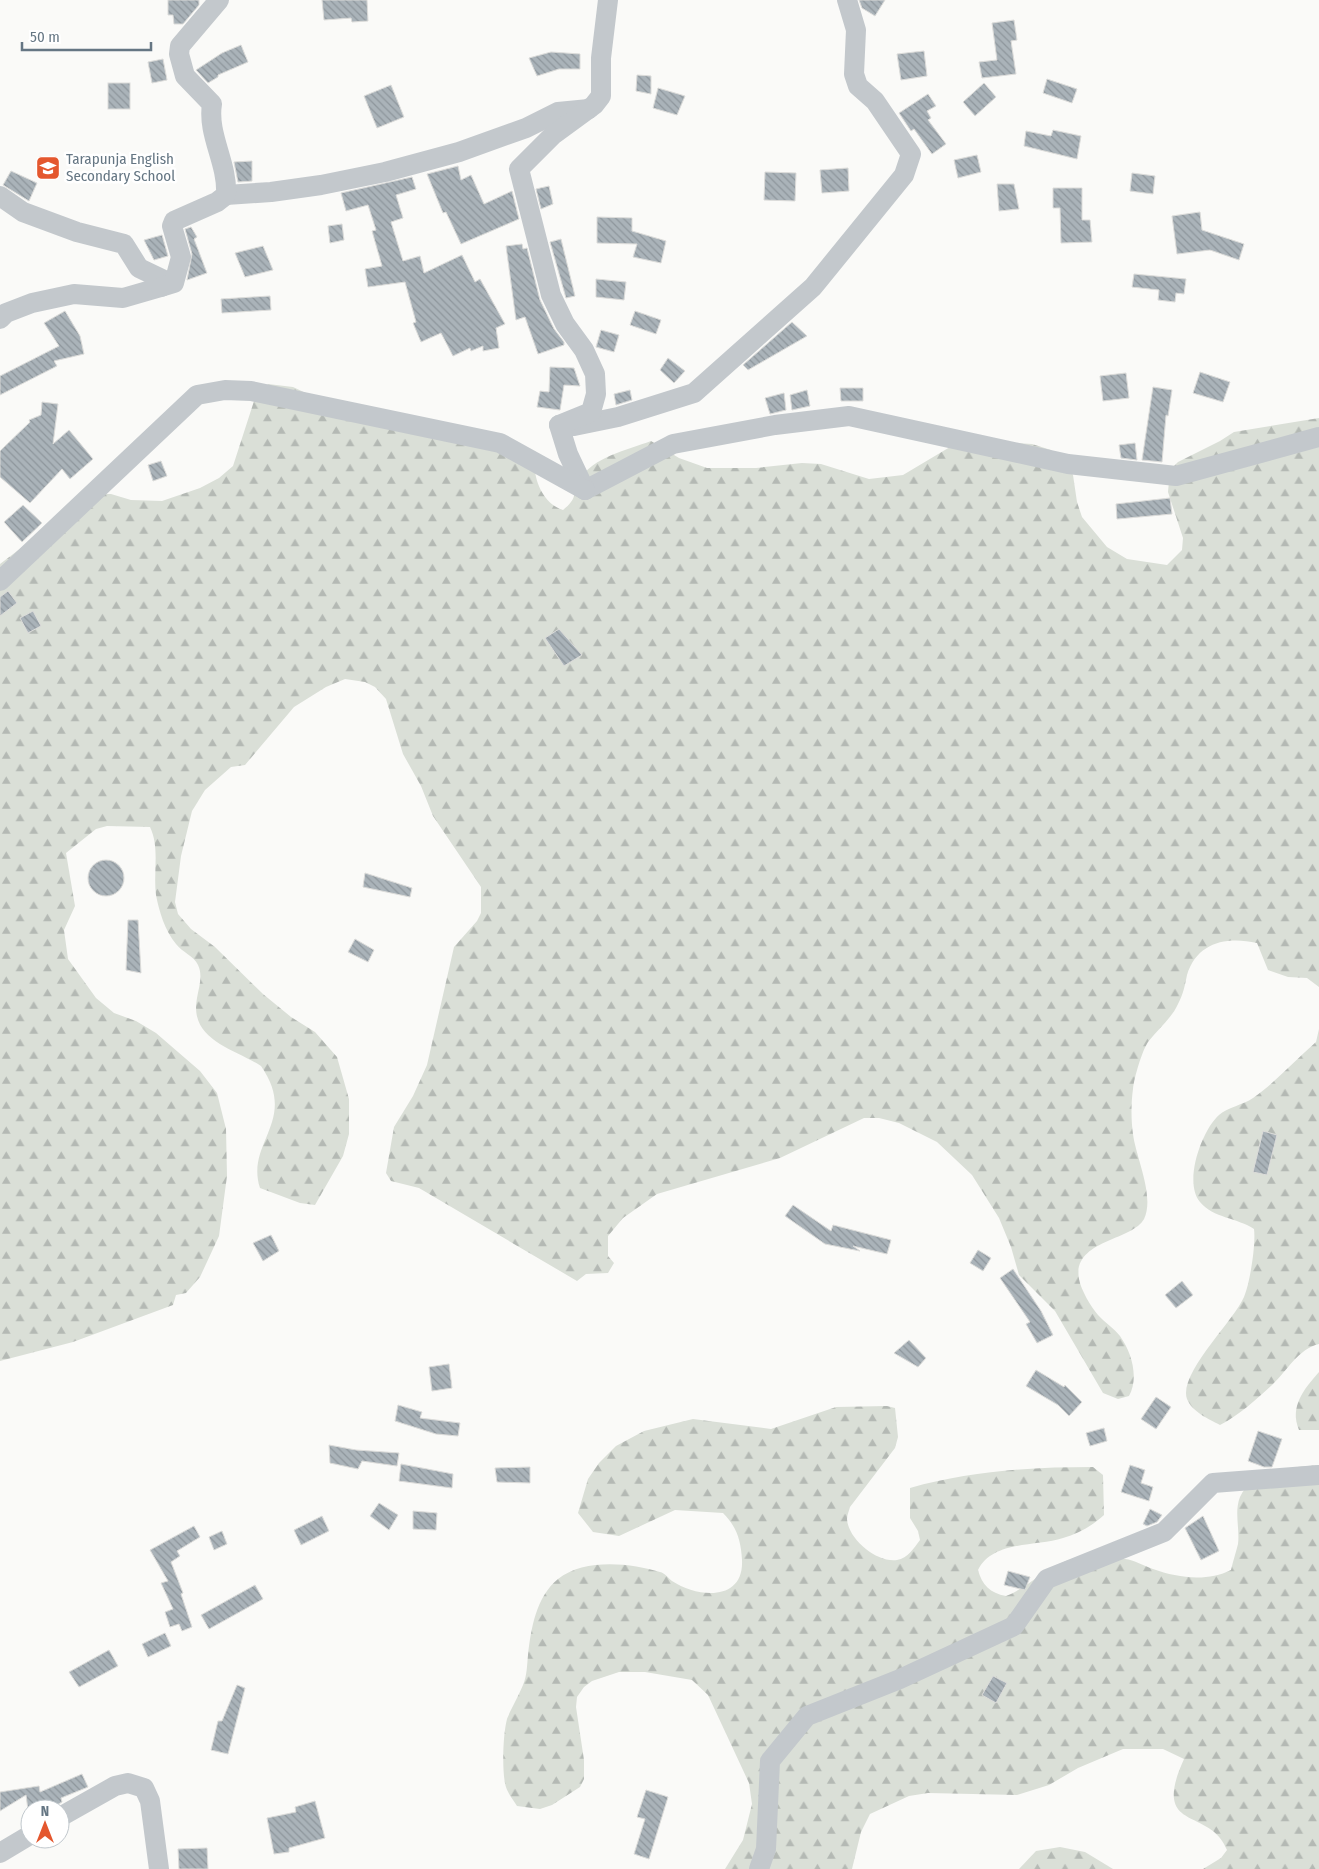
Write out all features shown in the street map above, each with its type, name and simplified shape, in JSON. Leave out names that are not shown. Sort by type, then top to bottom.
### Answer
[{"type":"street","points":[[219,0],[180,46],[179,54],[185,76],[212,104],[210,116],[225,171],[226,195]]},
{"type":"street","points":[[559,425],[591,412],[596,394],[595,374],[584,350],[565,324],[551,295],[519,169],[553,135],[589,109],[601,96],[601,58],[608,0]]},
{"type":"street","points":[[559,425],[574,426],[618,417],[694,393],[813,287],[904,175],[911,154],[875,101],[858,86],[854,74],[856,30],[847,0]]},
{"type":"street","points":[[0,319],[6,313],[32,303],[74,294],[123,298],[174,283],[181,257],[172,226],[174,221],[217,202],[226,195],[293,189],[385,172],[459,152],[526,128],[558,112],[589,109]]},
{"type":"street","points":[[0,196],[24,212],[77,232],[124,244],[139,268],[162,279],[161,287]]},
{"type":"street","points":[[0,580],[196,395],[225,390],[251,391],[500,443],[585,490]]},
{"type":"street","points":[[585,490],[674,444],[774,425],[849,416],[1068,464],[1176,476],[1319,437]]},
{"type":"street","points":[[559,425],[568,454],[585,490]]},
{"type":"street","points":[[759,1869],[766,1849],[770,1761],[807,1716],[900,1679],[1014,1626],[1047,1579],[1164,1532],[1213,1483],[1319,1475]]},
{"type":"street","points":[[70,1811],[115,1786],[128,1784],[144,1788],[150,1801],[159,1869]]},
{"type":"street","points":[[0,1854],[20,1841]]},
{"type":"green space","points":[[268,384],[293,387],[308,394],[483,432],[535,471],[538,484],[544,495],[557,508],[563,510],[573,499],[579,480],[593,465],[611,455],[651,441],[679,458],[707,468],[756,468],[802,463],[821,464],[869,479],[903,475],[955,444],[967,440],[1032,444],[1051,450],[1068,467],[1073,475],[1077,502],[1082,517],[1107,547],[1127,559],[1167,565],[1182,550],[1183,538],[1168,492],[1170,470],[1178,462],[1234,432],[1319,418],[1319,987],[1307,978],[1288,977],[1268,970],[1257,943],[1235,940],[1215,944],[1198,955],[1187,975],[1185,986],[1175,1009],[1146,1046],[1135,1078],[1131,1112],[1132,1129],[1146,1188],[1147,1210],[1144,1219],[1137,1226],[1093,1249],[1085,1256],[1079,1266],[1080,1283],[1089,1303],[1098,1315],[1120,1336],[1128,1350],[1134,1374],[1134,1381],[1129,1396],[1118,1399],[1103,1393],[1055,1311],[1019,1275],[1011,1247],[999,1218],[972,1175],[937,1142],[899,1123],[879,1118],[864,1118],[780,1158],[657,1194],[623,1218],[608,1236],[608,1256],[614,1263],[608,1273],[586,1274],[577,1281],[419,1188],[391,1181],[386,1173],[394,1127],[413,1096],[427,1065],[454,947],[477,921],[481,913],[481,887],[433,816],[421,786],[403,754],[386,699],[375,687],[365,682],[345,679],[326,687],[294,707],[245,765],[231,767],[205,790],[192,811],[181,856],[175,902],[178,914],[191,929],[215,947],[263,994],[291,1017],[315,1032],[337,1057],[349,1099],[349,1134],[343,1156],[315,1205],[300,1203],[260,1188],[257,1172],[259,1157],[273,1117],[275,1102],[271,1085],[261,1066],[215,1041],[200,1024],[196,1012],[200,981],[199,969],[194,959],[176,944],[163,921],[156,895],[156,852],[150,827],[107,826],[96,829],[66,853],[75,906],[64,930],[68,959],[96,998],[114,1013],[136,1021],[156,1033],[200,1071],[217,1093],[226,1129],[227,1176],[219,1236],[200,1277],[186,1293],[176,1295],[173,1305],[73,1342],[0,1361],[0,564],[92,494],[111,494],[131,500],[162,501],[200,488],[219,478],[233,466],[255,398]]},
{"type":"green space","points":[[1319,1029],[1319,1344],[1305,1350],[1261,1395],[1241,1412],[1220,1425],[1201,1415],[1189,1404],[1186,1388],[1198,1362],[1244,1297],[1252,1263],[1254,1229],[1241,1222],[1219,1215],[1200,1202],[1195,1193],[1193,1182],[1197,1157],[1206,1132],[1219,1115],[1249,1100],[1270,1085],[1316,1042]]},
{"type":"green space","points":[[1319,1372],[1319,1430],[1299,1430],[1296,1422],[1297,1406],[1303,1392]]},
{"type":"green space","points":[[887,1406],[895,1408],[898,1437],[895,1448],[850,1507],[847,1519],[852,1534],[858,1542],[881,1558],[889,1560],[901,1559],[920,1540],[918,1531],[910,1518],[910,1488],[978,1474],[1024,1469],[1093,1467],[1103,1475],[1104,1515],[1095,1523],[1079,1532],[1052,1541],[1004,1549],[985,1560],[978,1570],[984,1584],[995,1593],[1006,1596],[1059,1564],[1079,1558],[1125,1559],[1163,1572],[1182,1576],[1202,1577],[1222,1574],[1231,1570],[1238,1544],[1238,1503],[1246,1488],[1254,1480],[1275,1471],[1319,1465],[1319,1869],[1203,1869],[1221,1858],[1227,1850],[1219,1837],[1178,1809],[1174,1799],[1175,1783],[1184,1759],[1163,1749],[1123,1749],[1078,1768],[1049,1785],[1017,1795],[928,1793],[909,1796],[870,1814],[861,1832],[852,1869],[725,1869],[743,1840],[752,1804],[749,1783],[708,1695],[692,1680],[645,1672],[619,1672],[592,1681],[584,1687],[577,1697],[576,1707],[584,1760],[584,1779],[580,1787],[552,1805],[540,1809],[517,1806],[507,1789],[504,1777],[503,1751],[506,1725],[508,1716],[525,1678],[536,1614],[544,1595],[551,1586],[569,1572],[594,1565],[608,1564],[635,1566],[660,1572],[683,1587],[706,1593],[718,1593],[728,1590],[736,1583],[741,1574],[742,1560],[739,1540],[735,1529],[723,1513],[675,1510],[619,1536],[593,1532],[578,1513],[588,1479],[599,1463],[616,1446],[644,1431],[693,1419],[771,1429],[836,1407]]},
{"type":"green space","points":[[1060,1847],[1085,1852],[1113,1869],[1019,1869],[1036,1851]]},
{"type":"building","points":[[168,0],[199,0],[199,5],[183,24],[174,24],[173,15],[168,15]]},
{"type":"building","points":[[322,0],[367,0],[368,21],[352,22],[351,18],[324,20]]},
{"type":"building","points":[[859,0],[885,0],[875,16],[862,8]]},
{"type":"building","points":[[1014,20],[1017,40],[1011,41],[1016,74],[982,78],[979,62],[997,60],[992,23]]},
{"type":"building","points":[[241,45],[248,62],[218,75],[218,77],[208,83],[196,70],[222,53]]},
{"type":"building","points":[[924,51],[927,76],[901,80],[897,54]]},
{"type":"building","points":[[551,52],[580,54],[580,69],[559,69],[537,76],[529,58]]},
{"type":"building","points":[[163,59],[167,80],[152,83],[148,62]]},
{"type":"building","points":[[637,75],[651,76],[651,94],[636,91]]},
{"type":"building","points":[[1047,79],[1077,89],[1072,103],[1043,93]]},
{"type":"building","points":[[108,83],[130,83],[130,109],[108,109]]},
{"type":"building","points":[[984,83],[996,97],[975,116],[963,102]]},
{"type":"building","points":[[391,85],[404,117],[377,128],[364,96]]},
{"type":"building","points":[[658,88],[685,96],[677,115],[653,108]]},
{"type":"building","points":[[928,94],[936,106],[927,111],[931,118],[928,120],[946,144],[932,154],[914,129],[911,131],[899,113]]},
{"type":"building","points":[[1053,130],[1081,136],[1077,159],[1024,146],[1026,131],[1051,136]]},
{"type":"building","points":[[977,155],[981,172],[958,178],[954,160]]},
{"type":"building","points":[[252,161],[252,181],[238,182],[234,162]]},
{"type":"building","points":[[458,166],[461,180],[471,175],[484,204],[512,191],[519,219],[461,244],[446,212],[443,213],[427,174]]},
{"type":"building","points":[[848,168],[849,191],[822,193],[820,170]]},
{"type":"building","points":[[11,171],[37,183],[29,201],[3,185]]},
{"type":"building","points":[[765,172],[796,173],[795,201],[764,200]]},
{"type":"building","points":[[1132,173],[1155,176],[1153,194],[1130,191]]},
{"type":"building","points":[[412,177],[416,189],[396,195],[403,218],[391,222],[403,261],[420,256],[424,273],[462,255],[475,282],[480,279],[505,324],[496,328],[499,348],[483,351],[483,346],[471,351],[470,348],[453,356],[441,333],[421,342],[413,323],[416,322],[405,282],[368,287],[365,269],[382,266],[372,231],[376,230],[368,205],[346,211],[341,193]]},
{"type":"building","points":[[997,184],[1014,184],[1019,209],[999,211]]},
{"type":"building","points":[[549,186],[553,204],[541,209],[536,189]]},
{"type":"building","points":[[1053,188],[1082,188],[1082,220],[1090,220],[1092,242],[1061,243],[1060,208],[1053,208]]},
{"type":"building","points":[[1200,212],[1202,230],[1244,244],[1239,260],[1210,250],[1177,254],[1172,216]]},
{"type":"building","points":[[597,217],[632,218],[632,231],[666,241],[661,263],[633,257],[637,244],[597,243]]},
{"type":"building","points":[[342,224],[344,240],[330,243],[328,226]]},
{"type":"building","points":[[191,227],[197,237],[194,239],[207,273],[187,280],[192,254],[185,229]]},
{"type":"building","points":[[162,235],[168,256],[154,260],[144,240]]},
{"type":"building","points":[[561,239],[575,296],[566,298],[550,242]]},
{"type":"building","points":[[522,244],[523,249],[527,248],[540,300],[554,329],[564,342],[564,345],[538,354],[525,317],[516,320],[506,246]]},
{"type":"building","points":[[263,246],[273,270],[245,277],[235,253]]},
{"type":"building","points":[[1134,274],[1186,279],[1184,294],[1176,293],[1175,302],[1158,300],[1159,290],[1132,287]]},
{"type":"building","points":[[596,279],[626,282],[624,300],[596,297]]},
{"type":"building","points":[[270,296],[271,310],[222,313],[221,299]]},
{"type":"building","points":[[65,311],[80,336],[84,354],[54,361],[57,366],[0,395],[0,376],[59,346],[44,323]]},
{"type":"building","points":[[635,311],[661,320],[656,334],[630,325]]},
{"type":"building","points":[[792,322],[807,336],[748,370],[743,365]]},
{"type":"building","points":[[601,330],[619,335],[614,352],[596,347]]},
{"type":"building","points":[[668,358],[685,371],[674,383],[660,370]]},
{"type":"building","points":[[550,367],[574,368],[580,386],[564,385],[560,410],[537,407],[540,391],[549,392]]},
{"type":"building","points":[[1200,372],[1230,382],[1223,402],[1193,393]]},
{"type":"building","points":[[1126,373],[1129,398],[1103,401],[1100,376]]},
{"type":"building","points":[[1153,387],[1172,390],[1168,416],[1166,415],[1162,462],[1142,460]]},
{"type":"building","points":[[840,388],[863,388],[863,401],[841,401]]},
{"type":"building","points":[[630,390],[632,400],[616,405],[614,394]]},
{"type":"building","points":[[807,390],[810,406],[792,410],[790,395]]},
{"type":"building","points":[[784,393],[786,410],[770,414],[765,398]]},
{"type":"building","points":[[42,402],[58,404],[53,444],[69,430],[93,459],[70,479],[62,469],[30,503],[0,477],[0,451],[30,422],[29,420],[41,415]]},
{"type":"building","points":[[1135,443],[1137,460],[1121,458],[1119,445]]},
{"type":"building","points":[[161,461],[167,476],[153,481],[148,465]]},
{"type":"building","points":[[1170,498],[1172,514],[1117,519],[1116,504]]},
{"type":"building","points":[[23,505],[42,523],[22,542],[4,522]]},
{"type":"building","points":[[8,591],[17,603],[0,616],[0,597]]},
{"type":"building","points":[[33,611],[41,626],[28,633],[20,618]]},
{"type":"building","points":[[559,629],[582,655],[564,666],[545,638]]},
{"type":"building","points":[[106,860],[119,865],[124,878],[119,891],[106,896],[93,891],[88,878],[93,865]]},
{"type":"building","points":[[365,873],[412,888],[410,897],[363,887]]},
{"type":"building","points":[[128,920],[138,920],[141,973],[126,970]]},
{"type":"building","points":[[355,939],[374,950],[368,962],[348,952]]},
{"type":"building","points":[[1263,1131],[1277,1135],[1267,1175],[1253,1172]]},
{"type":"building","points":[[793,1205],[831,1231],[833,1225],[891,1240],[887,1254],[853,1246],[860,1251],[825,1244],[785,1216]]},
{"type":"building","points":[[271,1235],[279,1251],[263,1261],[253,1243]]},
{"type":"building","points":[[978,1250],[991,1258],[983,1271],[970,1263]]},
{"type":"building","points":[[1013,1269],[1041,1311],[1053,1335],[1037,1343],[1026,1324],[1030,1322],[1000,1278]]},
{"type":"building","points":[[1182,1281],[1193,1295],[1176,1308],[1165,1295]]},
{"type":"building","points":[[909,1340],[926,1358],[918,1367],[894,1353]]},
{"type":"building","points":[[449,1364],[452,1388],[432,1391],[429,1367]]},
{"type":"building","points":[[1036,1370],[1064,1387],[1065,1385],[1082,1402],[1069,1416],[1058,1405],[1026,1386]]},
{"type":"building","points":[[1156,1397],[1171,1407],[1156,1429],[1141,1419]]},
{"type":"building","points":[[398,1405],[422,1412],[420,1418],[460,1423],[458,1436],[436,1434],[395,1421]]},
{"type":"building","points":[[1104,1428],[1107,1441],[1090,1446],[1086,1433]]},
{"type":"building","points":[[1258,1431],[1282,1439],[1272,1467],[1264,1467],[1248,1461]]},
{"type":"building","points":[[329,1445],[356,1450],[399,1453],[397,1466],[362,1461],[358,1469],[330,1463]]},
{"type":"building","points":[[401,1464],[453,1474],[452,1488],[399,1481]]},
{"type":"building","points":[[1130,1465],[1145,1470],[1141,1483],[1153,1487],[1149,1501],[1121,1492]]},
{"type":"building","points":[[530,1467],[530,1483],[497,1482],[495,1468]]},
{"type":"building","points":[[379,1503],[398,1515],[389,1530],[370,1516]]},
{"type":"building","points":[[1150,1509],[1162,1515],[1157,1522],[1147,1526],[1143,1524]]},
{"type":"building","points":[[413,1511],[437,1513],[436,1530],[413,1529]]},
{"type":"building","points":[[322,1516],[329,1531],[301,1545],[294,1530]]},
{"type":"building","points":[[1203,1516],[1219,1551],[1201,1560],[1185,1528]]},
{"type":"building","points":[[194,1526],[200,1537],[177,1551],[180,1556],[171,1562],[183,1593],[181,1594],[192,1627],[182,1631],[179,1624],[170,1627],[165,1612],[173,1609],[161,1583],[168,1581],[150,1550]]},
{"type":"building","points":[[222,1531],[227,1544],[214,1550],[209,1537]]},
{"type":"building","points":[[1008,1571],[1030,1577],[1025,1590],[1004,1585]]},
{"type":"building","points":[[255,1585],[263,1599],[209,1629],[201,1615]]},
{"type":"building","points":[[165,1633],[171,1646],[148,1657],[142,1644]]},
{"type":"building","points":[[109,1650],[118,1666],[79,1687],[69,1672]]},
{"type":"building","points":[[993,1676],[1007,1683],[996,1703],[982,1695]]},
{"type":"building","points":[[237,1685],[245,1688],[228,1754],[211,1750],[218,1721],[222,1721]]},
{"type":"building","points":[[82,1774],[88,1787],[61,1799],[27,1799],[26,1795],[0,1811],[0,1792],[39,1786],[40,1792]]},
{"type":"building","points":[[646,1790],[668,1797],[649,1859],[634,1854],[645,1819],[637,1817]]},
{"type":"building","points":[[315,1801],[325,1838],[289,1848],[289,1852],[274,1854],[267,1818],[296,1812],[295,1807]]},
{"type":"building","points":[[207,1848],[208,1869],[179,1869],[178,1849]]},
{"type":"place","name":"Tarapunja English Secondary School","points":[[48,168]]}]
